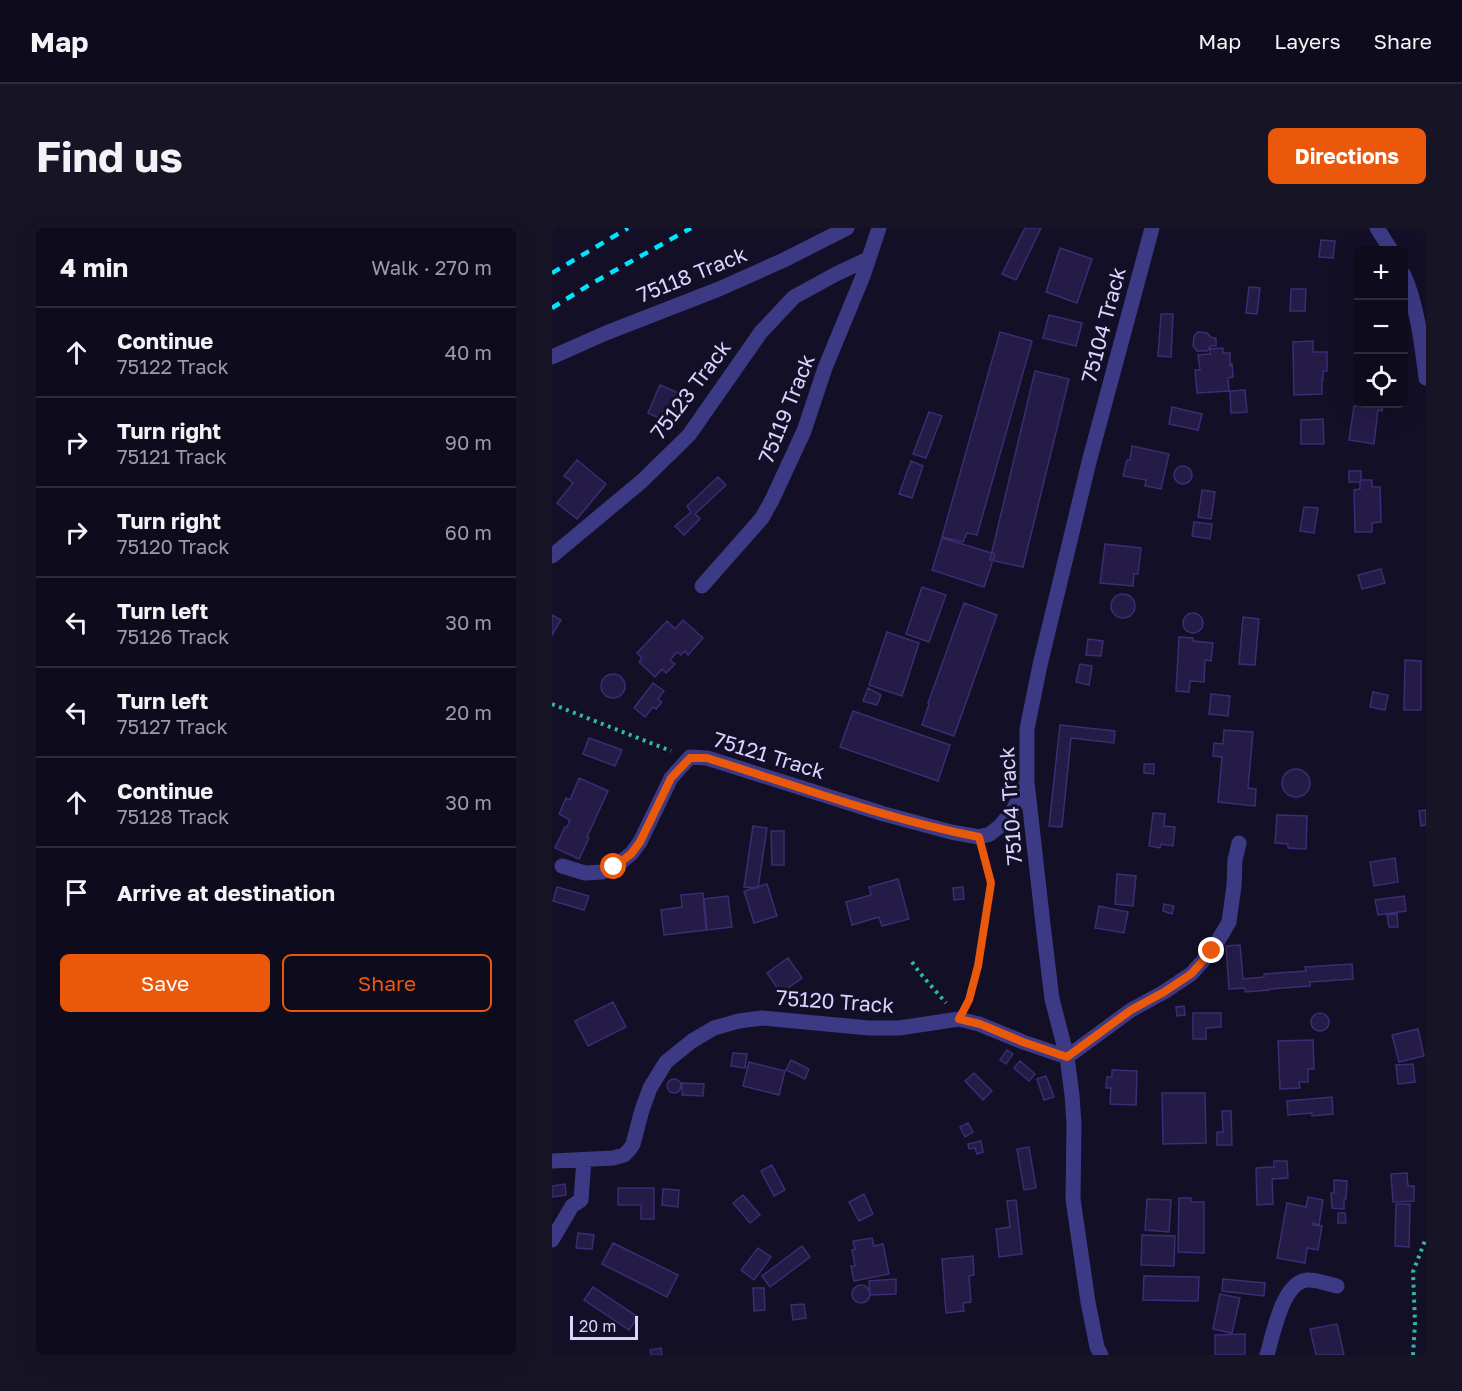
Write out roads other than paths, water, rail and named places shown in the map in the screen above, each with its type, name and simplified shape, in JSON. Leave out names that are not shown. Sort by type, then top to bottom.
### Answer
[{"type":"street","name":"75118 Track","points":[[552,357],[730,284],[784,260],[846,228]]},
{"type":"street","name":"75119 Track","points":[[702,586],[762,518],[772,500],[804,431],[825,368],[879,228]]},
{"type":"street","name":"75104 Track","points":[[1101,1355],[1097,1347],[1088,1302],[1073,1199],[1072,1095],[1067,1057],[1053,999],[1027,782],[1027,729],[1040,665],[1089,462],[1152,228]]},
{"type":"street","points":[[1377,228],[1388,246]]},
{"type":"street","name":"75123 Track","points":[[552,556],[642,481],[688,435],[761,332],[794,297],[868,259]]},
{"type":"street","points":[[1408,289],[1423,350],[1426,378]]},
{"type":"street","name":"75121 Track","points":[[562,866],[585,873],[602,872],[614,867],[631,854],[640,842],[671,778],[690,758],[707,758],[884,814],[979,837],[990,834],[1000,826],[1012,812],[1027,782]]},
{"type":"street","points":[[1067,1057],[1131,1010],[1191,974],[1212,951],[1229,922],[1235,860],[1239,843]]},
{"type":"street","name":"75120 Track","points":[[552,1161],[613,1158],[624,1155],[630,1149],[650,1088],[666,1062],[692,1041],[714,1028],[739,1021],[762,1018],[869,1028],[899,1028],[960,1016],[1067,1057]]},
{"type":"street","points":[[552,1240],[572,1206],[581,1200],[584,1160]]},
{"type":"street","points":[[1267,1355],[1279,1314],[1288,1292],[1294,1285],[1308,1279],[1337,1286]]},
{"type":"railway","points":[[552,273],[628,228]]},
{"type":"railway","points":[[552,308],[691,228]]}]
